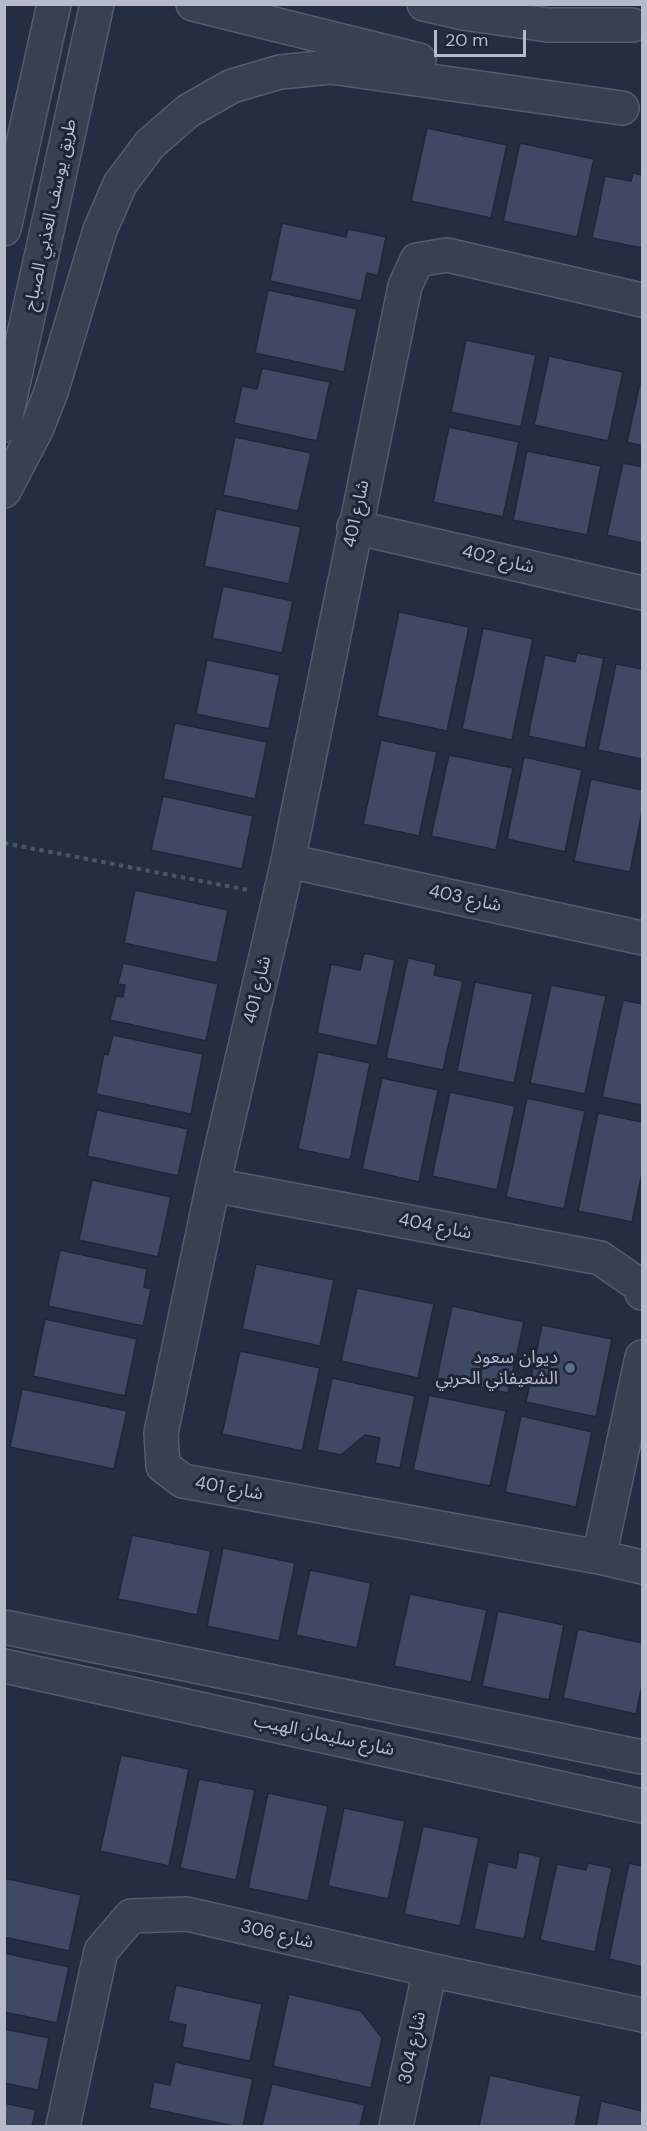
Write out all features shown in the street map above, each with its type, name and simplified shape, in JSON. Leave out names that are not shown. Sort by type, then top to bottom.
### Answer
[{"type":"street","points":[[4,230],[54,4]]},
{"type":"street","name":"طريق يوسف العذبي الصباح","points":[[4,425],[97,4]]},
{"type":"street","points":[[193,4],[632,110]]},
{"type":"street","points":[[424,4],[463,14],[548,25],[640,16]]},
{"type":"street","points":[[573,4],[640,16]]},
{"type":"street","points":[[4,491],[37,428],[51,392],[100,230],[120,184],[150,144],[188,111],[232,86],[280,72],[331,67],[632,110]]},
{"type":"street","name":"شارع 401","points":[[642,300],[447,255],[417,260],[405,286],[354,527],[288,861],[213,1185],[161,1433],[163,1466],[183,1481],[599,1557],[642,1567]]},
{"type":"street","name":"شارع 402","points":[[354,527],[642,593]]},
{"type":"street","name":"شارع 403","points":[[288,861],[642,938]]},
{"type":"street","name":"شارع 404","points":[[213,1185],[600,1257],[642,1287],[642,1293]]},
{"type":"street","points":[[599,1557],[642,1357]]},
{"type":"street","points":[[4,1627],[642,1757]]},
{"type":"street","name":"شارع سليمان الهيب","points":[[4,1666],[642,1806]]},
{"type":"street","name":"شارع 306","points":[[63,2127],[101,1951],[131,1917],[187,1914],[430,1970],[642,2015]]},
{"type":"street","name":"شارع 304","points":[[396,2127],[430,1970]]},
{"type":"path","points":[[4,843],[280,895]]},
{"type":"building","points":[[427,128],[507,145],[491,218],[411,201]]},
{"type":"building","points":[[520,143],[594,159],[577,237],[503,221]]},
{"type":"building","points":[[633,173],[642,175],[642,248],[592,238],[605,176],[631,181]]},
{"type":"building","points":[[282,223],[346,237],[348,229],[386,237],[378,276],[367,273],[361,301],[270,281]]},
{"type":"building","points":[[268,290],[357,309],[344,372],[255,353]]},
{"type":"building","points":[[466,340],[536,355],[521,427],[451,412]]},
{"type":"building","points":[[549,356],[623,372],[608,441],[534,425]]},
{"type":"building","points":[[262,368],[330,382],[317,441],[234,423],[242,386],[257,389]]},
{"type":"building","points":[[642,379],[642,446],[627,442]]},
{"type":"building","points":[[449,427],[519,442],[503,517],[433,502]]},
{"type":"building","points":[[235,437],[311,453],[298,511],[223,495]]},
{"type":"building","points":[[527,451],[601,466],[587,535],[513,520]]},
{"type":"building","points":[[623,463],[642,467],[642,543],[607,535]]},
{"type":"building","points":[[216,509],[301,527],[289,584],[204,566]]},
{"type":"building","points":[[223,586],[293,601],[282,653],[212,638]]},
{"type":"building","points":[[399,612],[469,627],[447,731],[377,716]]},
{"type":"building","points":[[483,628],[533,639],[512,740],[462,729]]},
{"type":"building","points":[[577,653],[604,658],[585,748],[528,736],[545,655],[575,662]]},
{"type":"building","points":[[207,660],[280,675],[269,729],[196,714]]},
{"type":"building","points":[[616,664],[642,669],[642,759],[598,750]]},
{"type":"building","points":[[175,723],[267,742],[255,799],[163,779]]},
{"type":"building","points":[[381,740],[437,752],[419,836],[363,824]]},
{"type":"building","points":[[449,755],[513,768],[496,850],[431,836]]},
{"type":"building","points":[[524,757],[582,770],[565,852],[507,839]]},
{"type":"building","points":[[591,779],[642,790],[642,812],[630,872],[574,861]]},
{"type":"building","points":[[163,796],[253,816],[242,869],[151,850]]},
{"type":"building","points":[[135,890],[228,910],[217,963],[124,943]]},
{"type":"building","points":[[364,953],[395,960],[377,1046],[317,1033],[331,964],[360,970]]},
{"type":"building","points":[[408,958],[436,964],[434,975],[463,981],[443,1070],[386,1058]]},
{"type":"building","points":[[123,963],[218,984],[206,1041],[110,1020],[116,996],[123,997],[125,985],[118,984]]},
{"type":"building","points":[[475,982],[533,994],[514,1083],[457,1071]]},
{"type":"building","points":[[551,985],[606,996],[585,1094],[530,1083]]},
{"type":"building","points":[[623,1000],[642,1004],[642,1105],[602,1097]]},
{"type":"building","points":[[113,1035],[203,1054],[191,1114],[96,1094],[104,1054],[108,1055]]},
{"type":"building","points":[[318,1052],[370,1063],[350,1160],[298,1149]]},
{"type":"building","points":[[382,1078],[438,1090],[419,1182],[362,1169]]},
{"type":"building","points":[[450,1092],[515,1106],[497,1190],[432,1176]]},
{"type":"building","points":[[527,1098],[585,1111],[564,1209],[506,1197]]},
{"type":"building","points":[[97,1110],[188,1129],[178,1176],[87,1156]]},
{"type":"building","points":[[598,1113],[642,1122],[642,1173],[632,1222],[578,1211]]},
{"type":"building","points":[[92,1180],[171,1197],[158,1257],[79,1240]]},
{"type":"building","points":[[60,1250],[147,1269],[144,1287],[151,1289],[143,1326],[48,1306]]},
{"type":"building","points":[[256,1264],[334,1280],[320,1346],[242,1329]]},
{"type":"building","points":[[357,1288],[434,1304],[418,1378],[341,1361]]},
{"type":"building","points":[[452,1306],[524,1322],[508,1393],[437,1378]]},
{"type":"building","points":[[45,1319],[137,1339],[125,1396],[33,1376]]},
{"type":"building","points":[[542,1325],[612,1339],[596,1417],[526,1402]]},
{"type":"building","points":[[240,1351],[320,1368],[302,1451],[222,1434]]},
{"type":"building","points":[[332,1378],[415,1396],[400,1468],[375,1463],[380,1438],[365,1435],[341,1455],[317,1450]]},
{"type":"building","points":[[22,1389],[127,1411],[114,1469],[10,1447]]},
{"type":"building","points":[[429,1395],[506,1411],[490,1486],[413,1470]]},
{"type":"building","points":[[521,1416],[592,1432],[576,1507],[505,1492]]},
{"type":"building","points":[[132,1535],[211,1551],[197,1615],[118,1599]]},
{"type":"building","points":[[223,1548],[295,1563],[279,1641],[207,1626]]},
{"type":"building","points":[[310,1570],[371,1583],[357,1648],[296,1635]]},
{"type":"building","points":[[410,1594],[487,1610],[471,1682],[394,1666]]},
{"type":"building","points":[[498,1611],[564,1625],[549,1700],[482,1686]]},
{"type":"building","points":[[578,1629],[642,1643],[642,1685],[636,1714],[563,1698]]},
{"type":"building","points":[[121,1755],[189,1769],[169,1866],[100,1851]]},
{"type":"building","points":[[199,1779],[255,1790],[236,1880],[180,1868]]},
{"type":"building","points":[[268,1793],[328,1806],[308,1901],[248,1888]]},
{"type":"building","points":[[344,1808],[405,1821],[388,1899],[328,1886]]},
{"type":"building","points":[[423,1826],[479,1838],[460,1926],[404,1914]]},
{"type":"building","points":[[519,1852],[541,1857],[524,1939],[474,1929],[488,1862],[516,1868]]},
{"type":"building","points":[[588,1863],[612,1868],[595,1952],[540,1940],[557,1864],[586,1870]]},
{"type":"building","points":[[629,1863],[642,1866],[642,1967],[609,1959]]},
{"type":"building","points":[[4,1878],[81,1895],[69,1951],[4,1937]]},
{"type":"building","points":[[4,1953],[69,1967],[57,2023],[4,2012]]},
{"type":"building","points":[[176,1985],[262,2004],[250,2061],[182,2047],[186,2025],[168,2021]]},
{"type":"building","points":[[289,1994],[361,2011],[382,2038],[371,2088],[273,2066]]},
{"type":"building","points":[[4,2029],[49,2038],[38,2090],[4,2083]]},
{"type":"building","points":[[175,2062],[253,2079],[243,2126],[149,2108],[154,2082],[170,2085]]},
{"type":"building","points":[[490,2075],[581,2096],[575,2126],[479,2126]]},
{"type":"building","points":[[272,2084],[365,2105],[360,2126],[262,2126]]},
{"type":"building","points":[[601,2101],[642,2111],[642,2126],[596,2126]]},
{"type":"building","points":[[4,2103],[36,2110],[32,2126],[4,2126]]},
{"type":"place","name":"ديوان سعود الشعيفاني الحربي","points":[[570,1368]]}]
